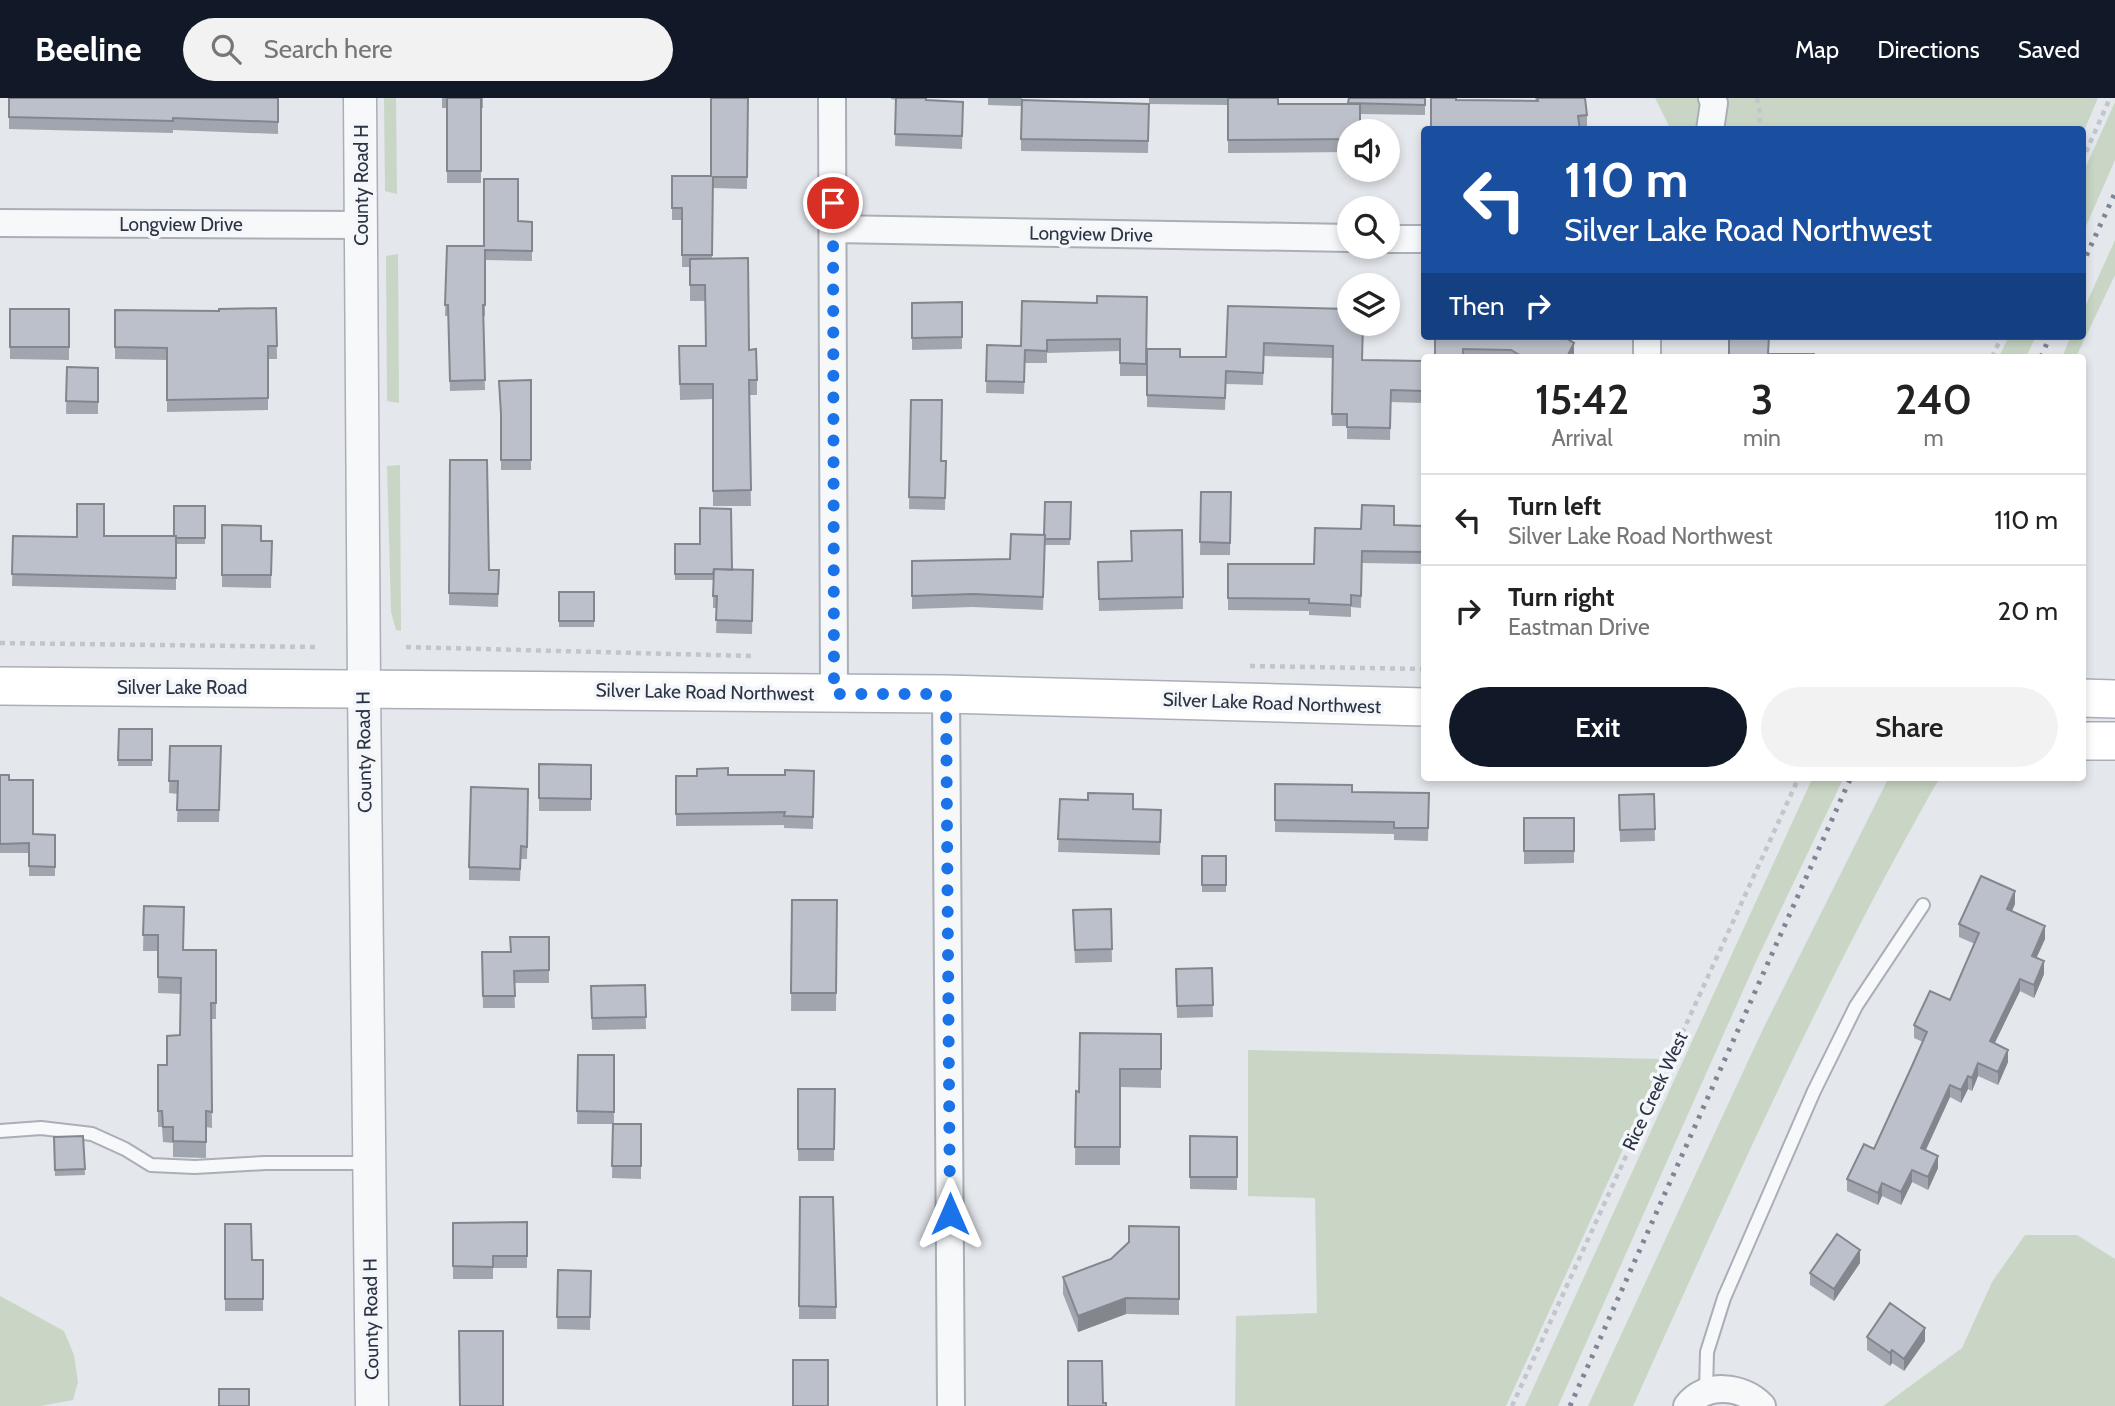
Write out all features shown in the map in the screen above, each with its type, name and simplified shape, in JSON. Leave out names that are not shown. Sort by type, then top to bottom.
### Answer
[{"type":"main road","name":"Silver Lake Road","points":[[0,686],[364,688]]},
{"type":"main road","name":"Silver Lake Road Northwest","points":[[364,688],[946,694],[1421,707]]},
{"type":"main road","points":[[2086,698],[2115,699]]},
{"type":"main road","points":[[2086,741],[2115,741]]},
{"type":"street","name":"County Road H","points":[[360,98],[372,1406]]},
{"type":"street","points":[[832,98],[834,694]]},
{"type":"street","points":[[1711,126],[1714,103],[1712,98]]},
{"type":"street","name":"Longview Drive","points":[[0,223],[361,225]]},
{"type":"street","name":"Longview Drive","points":[[834,229],[1337,238]]},
{"type":"street","points":[[1400,239],[1421,239]]},
{"type":"street","points":[[946,694],[951,1406]]},
{"type":"street","points":[[1696,1398],[1722,1389],[1739,1391],[1754,1397],[1762,1406]]},
{"type":"lane","points":[[1696,1398],[1724,1298],[1808,1104],[1856,1006],[1923,905]]},
{"type":"lane","points":[[0,1131],[41,1128],[92,1134],[151,1165],[195,1167],[265,1163],[370,1163]]},
{"type":"path","points":[[1757,98],[1759,126]]},
{"type":"path","points":[[2086,152],[2110,98]]},
{"type":"path","points":[[0,643],[319,647]]},
{"type":"path","name":"Rice Creek West","points":[[1512,1406],[1797,781]]},
{"type":"green space","points":[[384,98],[396,98],[397,194],[385,191]]},
{"type":"green space","points":[[1655,98],[2098,98],[2086,126],[1669,126]]},
{"type":"green space","points":[[2115,102],[2115,160],[2086,226],[2086,166]]},
{"type":"green space","points":[[2115,240],[2115,275],[2086,336],[2086,304]]},
{"type":"green space","points":[[398,254],[399,403],[387,401],[386,256]]},
{"type":"green space","points":[[2007,340],[2034,340],[2027,354],[2000,354]]},
{"type":"green space","points":[[2069,340],[2084,340],[2077,354],[2063,354]]},
{"type":"green space","points":[[400,465],[401,631],[396,630],[391,612],[387,466]]},
{"type":"green space","points":[[1811,781],[1842,781],[1758,957],[1558,1406],[1525,1406]]},
{"type":"green space","points":[[1887,781],[1938,781],[1817,1009],[1633,1406],[1588,1406],[1763,1029]]},
{"type":"green space","points":[[1248,1050],[1664,1059],[1506,1406],[1235,1406],[1236,1316],[1317,1313],[1315,1198],[1248,1196]]},
{"type":"green space","points":[[2025,1235],[2077,1235],[2115,1259],[2115,1406],[1883,1406],[1962,1348],[1992,1282]]},
{"type":"green space","points":[[0,1296],[64,1331],[74,1355],[78,1382],[73,1400],[40,1406],[0,1406]]},
{"type":"building","points":[[9,98],[278,98],[278,122],[9,117]]},
{"type":"building","points":[[447,98],[481,98],[481,171],[447,171]]},
{"type":"building","points":[[711,98],[748,98],[747,177],[713,177],[712,255],[682,255],[682,208],[672,208],[672,176],[711,176]]},
{"type":"building","points":[[896,98],[963,102],[962,136],[895,134]]},
{"type":"building","points":[[1228,98],[1278,98],[1278,104],[1360,104],[1360,119],[1337,119],[1337,139],[1228,140]]},
{"type":"building","points":[[1349,98],[1425,98],[1425,105],[1348,103]]},
{"type":"building","points":[[1431,98],[1538,101],[1537,98],[1585,98],[1587,115],[1578,116],[1579,126],[1431,126]]},
{"type":"building","points":[[1022,100],[1149,104],[1148,141],[1021,139]]},
{"type":"building","points":[[484,179],[518,179],[518,221],[532,222],[532,251],[485,250],[485,380],[450,381],[448,305],[445,305],[447,246],[484,246]]},
{"type":"building","points":[[748,258],[749,350],[756,349],[757,380],[749,380],[751,490],[713,491],[713,384],[680,384],[679,346],[706,346],[705,285],[690,285],[690,259]]},
{"type":"building","points":[[1097,296],[1147,297],[1146,364],[1120,363],[1120,339],[1047,340],[1047,351],[1025,350],[1024,382],[986,381],[987,345],[1021,346],[1022,301],[1097,303]]},
{"type":"building","points":[[962,302],[962,337],[912,338],[912,303]]},
{"type":"building","points":[[1228,306],[1337,309],[1337,336],[1363,336],[1362,360],[1421,361],[1421,391],[1391,390],[1390,428],[1347,427],[1347,414],[1332,414],[1333,346],[1264,343],[1263,373],[1226,371],[1225,398],[1147,395],[1147,349],[1180,349],[1180,357],[1226,357]]},
{"type":"building","points":[[276,308],[277,346],[268,346],[268,398],[167,400],[167,348],[115,347],[115,310],[219,311]]},
{"type":"building","points":[[10,309],[69,309],[69,347],[10,347]]},
{"type":"building","points":[[1435,340],[1569,340],[1574,343],[1568,354],[1518,354],[1511,350],[1463,349],[1463,354],[1435,354]]},
{"type":"building","points":[[1729,340],[1769,340],[1768,354],[1729,354]]},
{"type":"building","points":[[67,367],[98,368],[98,402],[66,401]]},
{"type":"building","points":[[531,380],[531,460],[501,460],[499,381]]},
{"type":"building","points":[[911,400],[942,400],[941,461],[946,461],[945,498],[909,497]]},
{"type":"building","points":[[450,460],[487,460],[489,570],[499,570],[498,594],[449,593]]},
{"type":"building","points":[[1201,492],[1231,492],[1230,543],[1200,542]]},
{"type":"building","points":[[1045,502],[1071,502],[1070,539],[1045,539]]},
{"type":"building","points":[[77,504],[104,504],[104,536],[176,536],[176,578],[12,574],[13,536],[77,537]]},
{"type":"building","points":[[1362,505],[1394,506],[1394,525],[1421,526],[1421,552],[1362,551],[1361,596],[1351,595],[1351,605],[1309,603],[1309,599],[1228,598],[1228,564],[1314,564],[1315,528],[1361,529]]},
{"type":"building","points":[[174,506],[205,506],[205,538],[174,536]]},
{"type":"building","points":[[700,508],[731,509],[732,570],[714,569],[713,574],[675,574],[675,544],[700,544]]},
{"type":"building","points":[[222,525],[261,526],[261,541],[272,541],[271,575],[222,575]]},
{"type":"building","points":[[1182,530],[1183,597],[1099,599],[1098,562],[1132,561],[1131,531]]},
{"type":"building","points":[[1011,534],[1045,535],[1043,597],[973,594],[912,596],[912,561],[1010,559]]},
{"type":"building","points":[[714,569],[753,570],[752,621],[716,620]]},
{"type":"building","points":[[559,592],[594,592],[594,621],[559,621]]},
{"type":"building","points":[[119,729],[152,729],[152,760],[118,760]]},
{"type":"building","points":[[170,746],[221,746],[219,810],[177,810],[178,781],[169,781]]},
{"type":"building","points":[[539,764],[591,765],[591,799],[539,798]]},
{"type":"building","points":[[728,768],[728,775],[785,775],[785,770],[814,771],[813,817],[784,816],[785,812],[676,814],[676,776],[697,776],[697,769]]},
{"type":"building","points":[[0,775],[9,775],[9,780],[33,780],[33,834],[55,835],[55,867],[29,866],[29,843],[0,844]]},
{"type":"building","points":[[1275,784],[1352,785],[1352,792],[1429,793],[1428,828],[1394,828],[1394,822],[1275,820]]},
{"type":"building","points":[[471,787],[528,789],[527,847],[521,846],[520,869],[469,867]]},
{"type":"building","points":[[1088,793],[1133,794],[1133,809],[1161,810],[1160,842],[1058,839],[1060,799],[1088,800]]},
{"type":"building","points":[[1654,794],[1655,829],[1620,830],[1619,795]]},
{"type":"building","points":[[1524,818],[1574,818],[1574,851],[1524,851]]},
{"type":"building","points":[[1202,856],[1226,856],[1226,885],[1202,885]]},
{"type":"building","points":[[1981,876],[2015,891],[2007,909],[2045,926],[2032,956],[2044,961],[2034,985],[2020,979],[1990,1041],[2008,1050],[1998,1072],[1978,1063],[1972,1078],[1968,1076],[1961,1090],[1950,1085],[1921,1148],[1938,1156],[1928,1177],[1912,1170],[1901,1192],[1882,1183],[1878,1193],[1847,1179],[1864,1144],[1874,1149],[1912,1066],[1927,1032],[1914,1025],[1930,991],[1950,1000],[1979,933],[1959,924]]},
{"type":"building","points":[[792,900],[837,900],[836,993],[791,993]]},
{"type":"building","points":[[144,906],[184,907],[183,950],[216,950],[216,1003],[211,1003],[212,1112],[206,1111],[206,1142],[173,1141],[173,1127],[163,1127],[162,1111],[158,1111],[158,1065],[167,1065],[167,1036],[180,1035],[181,978],[158,977],[158,935],[143,935]]},
{"type":"building","points":[[1111,909],[1112,949],[1075,950],[1073,910]]},
{"type":"building","points":[[510,937],[549,937],[549,970],[514,971],[515,996],[483,996],[482,952],[511,952]]},
{"type":"building","points":[[1212,968],[1213,1005],[1177,1006],[1176,969]]},
{"type":"building","points":[[645,985],[646,1017],[592,1018],[591,986]]},
{"type":"building","points":[[1080,1033],[1161,1034],[1161,1069],[1120,1069],[1120,1147],[1075,1147]]},
{"type":"building","points":[[578,1055],[614,1055],[614,1112],[577,1111]]},
{"type":"building","points":[[798,1089],[835,1089],[834,1149],[798,1149]]},
{"type":"building","points":[[613,1124],[641,1124],[641,1166],[612,1166]]},
{"type":"building","points":[[83,1136],[85,1169],[55,1170],[54,1137]]},
{"type":"building","points":[[1190,1136],[1237,1137],[1237,1177],[1190,1177]]},
{"type":"building","points":[[800,1197],[833,1197],[836,1307],[799,1306]]},
{"type":"building","points":[[527,1222],[527,1256],[493,1256],[493,1267],[453,1266],[453,1223]]},
{"type":"building","points":[[225,1224],[251,1224],[252,1260],[263,1260],[263,1299],[225,1299]]},
{"type":"building","points":[[1129,1226],[1179,1227],[1179,1299],[1126,1298],[1078,1316],[1063,1277],[1111,1259],[1129,1242]]},
{"type":"building","points":[[1837,1234],[1860,1250],[1834,1289],[1810,1273]]},
{"type":"building","points":[[558,1270],[591,1271],[590,1317],[557,1317]]},
{"type":"building","points":[[1890,1303],[1925,1328],[1904,1359],[1867,1337]]},
{"type":"building","points":[[459,1331],[503,1331],[503,1406],[460,1406]]},
{"type":"building","points":[[793,1360],[828,1360],[828,1406],[793,1406]]},
{"type":"building","points":[[1068,1361],[1102,1361],[1103,1403],[1106,1403],[1106,1406],[1068,1406]]},
{"type":"building","points":[[219,1389],[249,1389],[249,1406],[219,1406]]},
{"type":"railway","points":[[2086,256],[2115,193]]},
{"type":"railway","points":[[2042,354],[2048,340]]},
{"type":"railway","points":[[1570,1406],[1849,781]]},
{"type":"route","points":[[833,203],[834,694],[946,694],[950,1214]]}]
